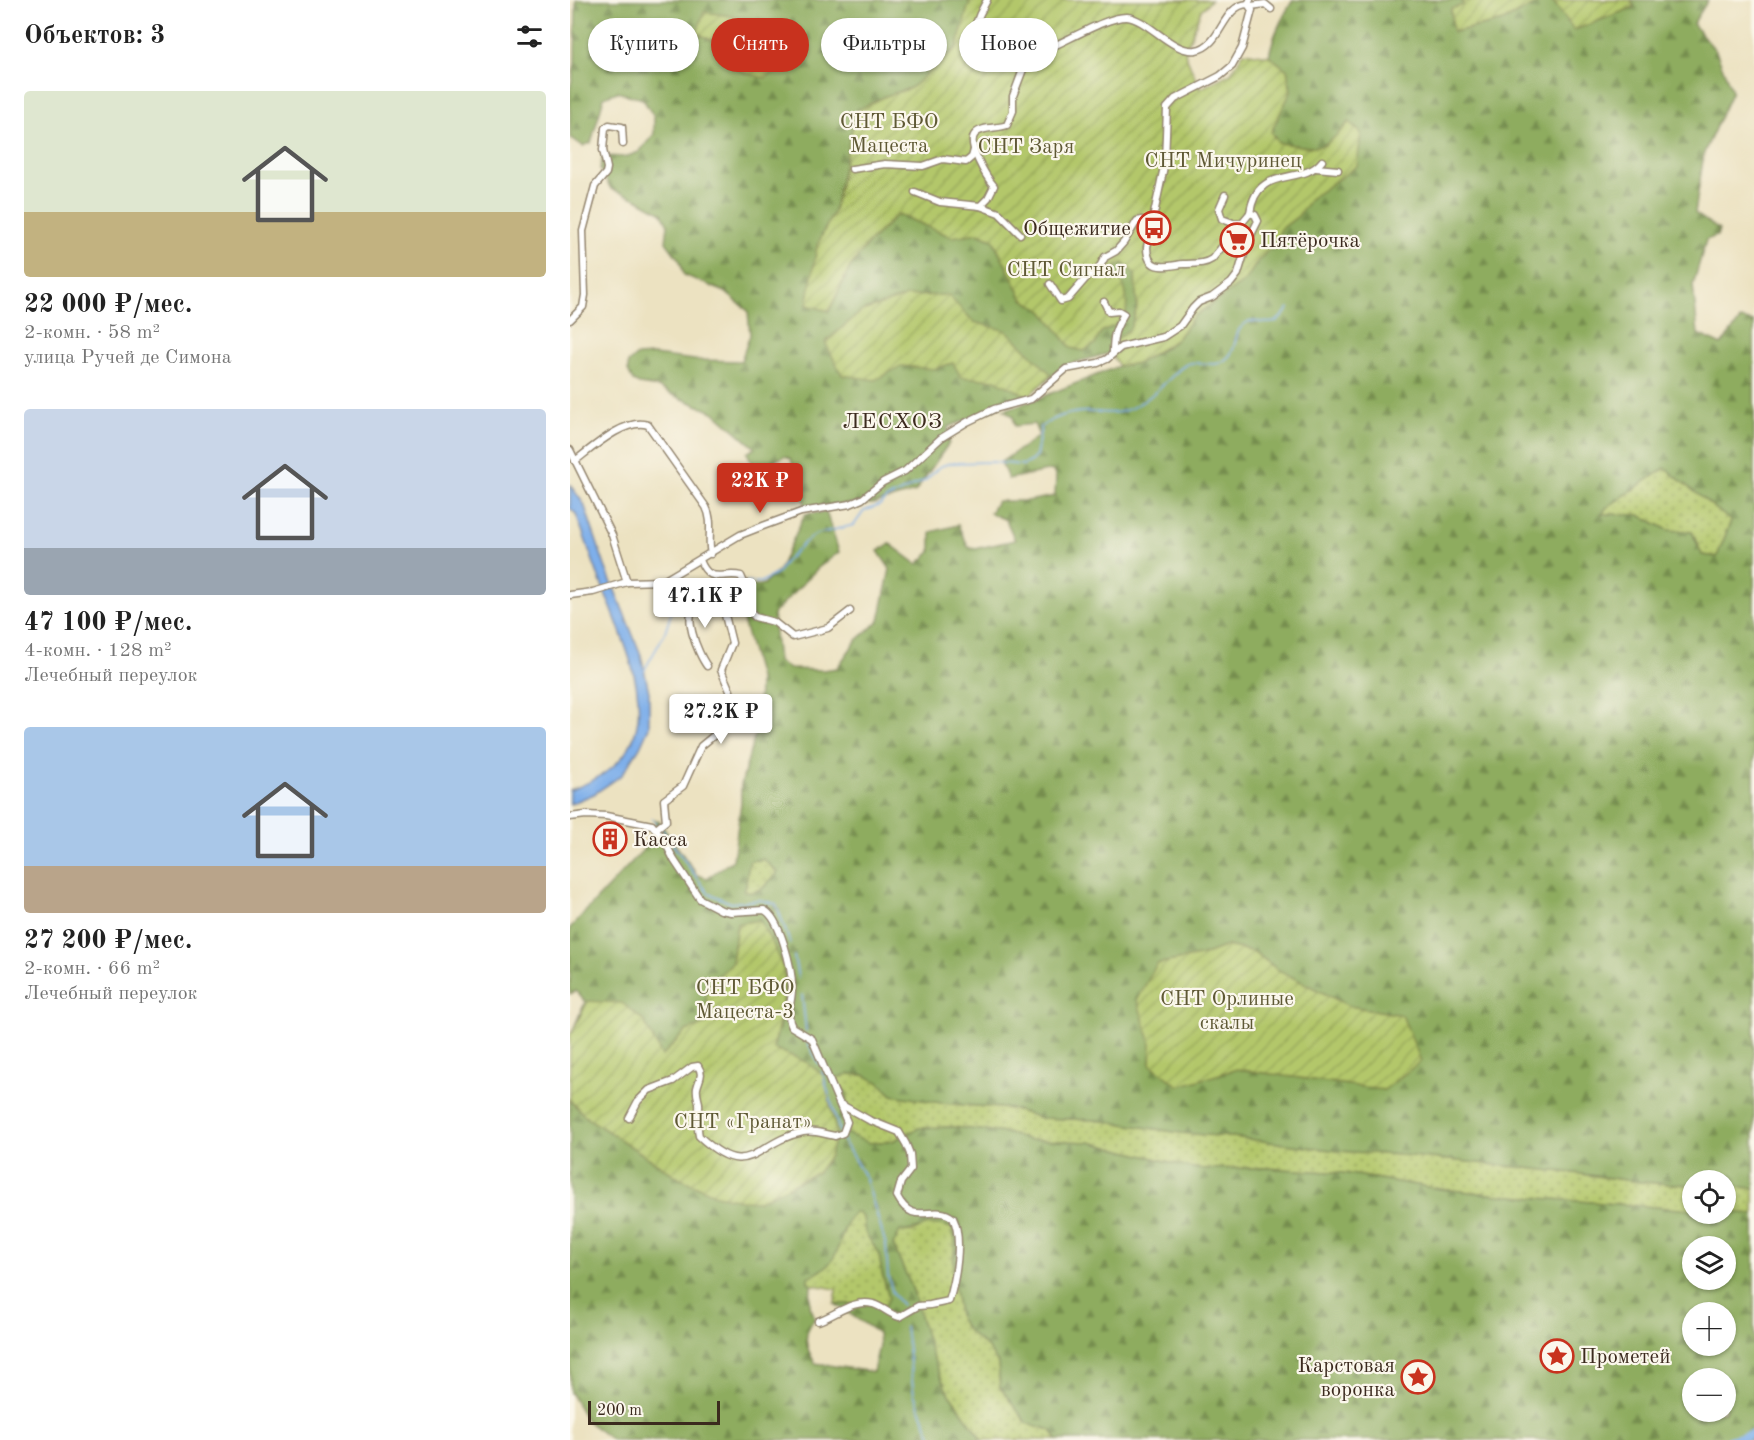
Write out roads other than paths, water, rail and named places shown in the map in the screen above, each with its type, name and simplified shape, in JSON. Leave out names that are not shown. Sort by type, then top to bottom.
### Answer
[{"type":"street","points":[[978,18],[987,0]]},
{"type":"street","points":[[1250,4],[1252,14],[1242,48],[1232,66],[1220,76],[1175,99],[1166,112],[1165,162],[1147,252],[1152,262],[1166,268],[1206,262],[1212,259],[1250,213],[1254,195],[1264,185],[1316,168],[1338,170]]},
{"type":"street","points":[[1058,44],[1110,19],[1127,17],[1133,18],[1180,47],[1193,51],[1199,50],[1214,40],[1233,11],[1243,5],[1265,4],[1271,9]]},
{"type":"street","points":[[981,206],[994,186],[982,169],[972,140],[974,134],[984,129],[1003,127],[1010,121],[1013,96],[1022,72]]},
{"type":"street","points":[[570,320],[583,307],[585,295],[584,231],[594,190],[607,168],[603,150],[604,128],[609,125],[622,127],[623,144]]},
{"type":"street","points":[[852,169],[885,164],[923,166],[943,159],[966,162],[972,157],[974,150]]},
{"type":"street","points":[[1316,168],[1322,161]]},
{"type":"street","points":[[915,192],[940,202],[981,206],[999,213],[1020,234]]},
{"type":"street","points":[[1225,195],[1219,209],[1222,219],[1233,224],[1241,223]]},
{"type":"street","points":[[570,595],[592,592],[627,582],[663,581],[740,535],[801,512],[850,504],[862,499],[883,482],[904,471],[934,444],[967,422],[994,409],[1031,399],[1061,371],[1098,363],[1107,359],[1121,347],[1163,337],[1180,326],[1199,302],[1212,297],[1232,283],[1238,274],[1248,241],[1258,221],[1255,214],[1250,213]]},
{"type":"street","points":[[1050,284],[1058,299],[1064,301],[1068,299],[1087,277],[1098,270],[1105,257],[1124,242],[1137,221],[1152,223]]},
{"type":"street","points":[[1104,303],[1109,312],[1119,311],[1124,314],[1115,327],[1113,352]]},
{"type":"street","points":[[575,461],[620,429],[635,423],[648,424],[706,507],[711,522],[711,554]]},
{"type":"street","points":[[570,450],[612,535],[627,582]]},
{"type":"street","points":[[700,560],[705,571],[712,575],[721,577],[737,574],[745,583],[750,612],[755,617],[774,622],[793,637],[835,625],[850,611]]},
{"type":"street","points":[[707,666],[700,657],[690,613],[694,606],[702,602],[737,606],[747,598]]},
{"type":"street","points":[[656,829],[666,820],[664,800],[683,786],[701,746],[723,728],[731,712],[730,691],[721,670],[732,646],[732,640],[722,603]]},
{"type":"street","points":[[570,817],[606,816],[647,824],[656,829],[663,838],[674,860],[700,899],[721,910],[731,912],[764,910],[773,917],[786,950],[791,973],[789,1024],[812,1039],[847,1122],[843,1133],[835,1136],[815,1131],[787,1136],[765,1150],[744,1158],[731,1159],[699,1136],[697,1088],[701,1079],[701,1071],[698,1066],[649,1090],[638,1101],[629,1118]]},
{"type":"street","points":[[819,1321],[860,1303],[882,1307],[899,1317],[918,1306],[949,1300],[956,1269],[958,1239],[953,1218],[942,1213],[911,1213],[903,1207],[897,1196],[900,1182],[911,1169],[910,1154],[903,1136],[839,1104]]},
{"type":"water","points":[[570,485],[584,504],[605,566],[641,655],[649,692],[649,727],[640,747],[622,775],[594,794],[570,804],[570,790],[602,775],[623,756],[635,734],[638,710],[636,684],[629,657],[576,514],[570,508]]},
{"type":"waterway","points":[[746,583],[761,582],[778,573],[784,563],[816,534],[854,525],[864,511],[926,480],[939,467],[950,463],[992,462],[1023,465],[1031,461],[1036,456],[1041,427],[1047,423],[1072,413],[1117,413],[1133,407],[1151,396],[1187,364],[1217,364],[1226,359],[1233,349],[1239,330],[1249,321],[1276,322],[1289,308]]},
{"type":"waterway","points":[[644,671],[664,635],[673,607],[679,601],[686,595],[704,588],[742,583]]},
{"type":"waterway","points":[[652,819],[657,824]]},
{"type":"waterway","points":[[660,827],[708,893],[731,903],[760,900],[776,904],[790,943]]},
{"type":"waterway","points":[[794,956],[798,978]]},
{"type":"waterway","points":[[802,995],[806,1031]]},
{"type":"waterway","points":[[807,1041],[819,1064]]},
{"type":"waterway","points":[[822,1071],[840,1133]]},
{"type":"waterway","points":[[841,1137],[866,1179],[886,1245],[888,1276],[893,1294],[902,1305]]},
{"type":"waterway","points":[[905,1327],[914,1394],[933,1440]]},
{"type":"waterway","points":[[1730,1440],[1754,1434]]},
{"type":"place","name":"Общежитие","points":[[1154,228]]},
{"type":"place","name":"Пятёрочка","points":[[1237,240]]},
{"type":"place","name":"Касса","points":[[610,839]]},
{"type":"place","name":"Прометей","points":[[1557,1356]]},
{"type":"place","name":"Карстовая воронка","points":[[1418,1377]]},
{"type":"district","name":"ЛЕСХОЗ","points":[[893,420]]},
{"type":"park label","name":"СНТ БФО Мацеста","points":[[889,133]]},
{"type":"park label","name":"СНТ Заря","points":[[1026,146]]},
{"type":"park label","name":"СНТ Мичуринец","points":[[1223,160]]},
{"type":"park label","name":"СНТ Сигнал","points":[[1066,269]]},
{"type":"park label","name":"СНТ БФО Мацеста-3","points":[[745,999]]},
{"type":"park label","name":"СНТ Орлиные скалы","points":[[1227,1010]]},
{"type":"park label","name":"СНТ «Гранат»","points":[[743,1121]]}]
